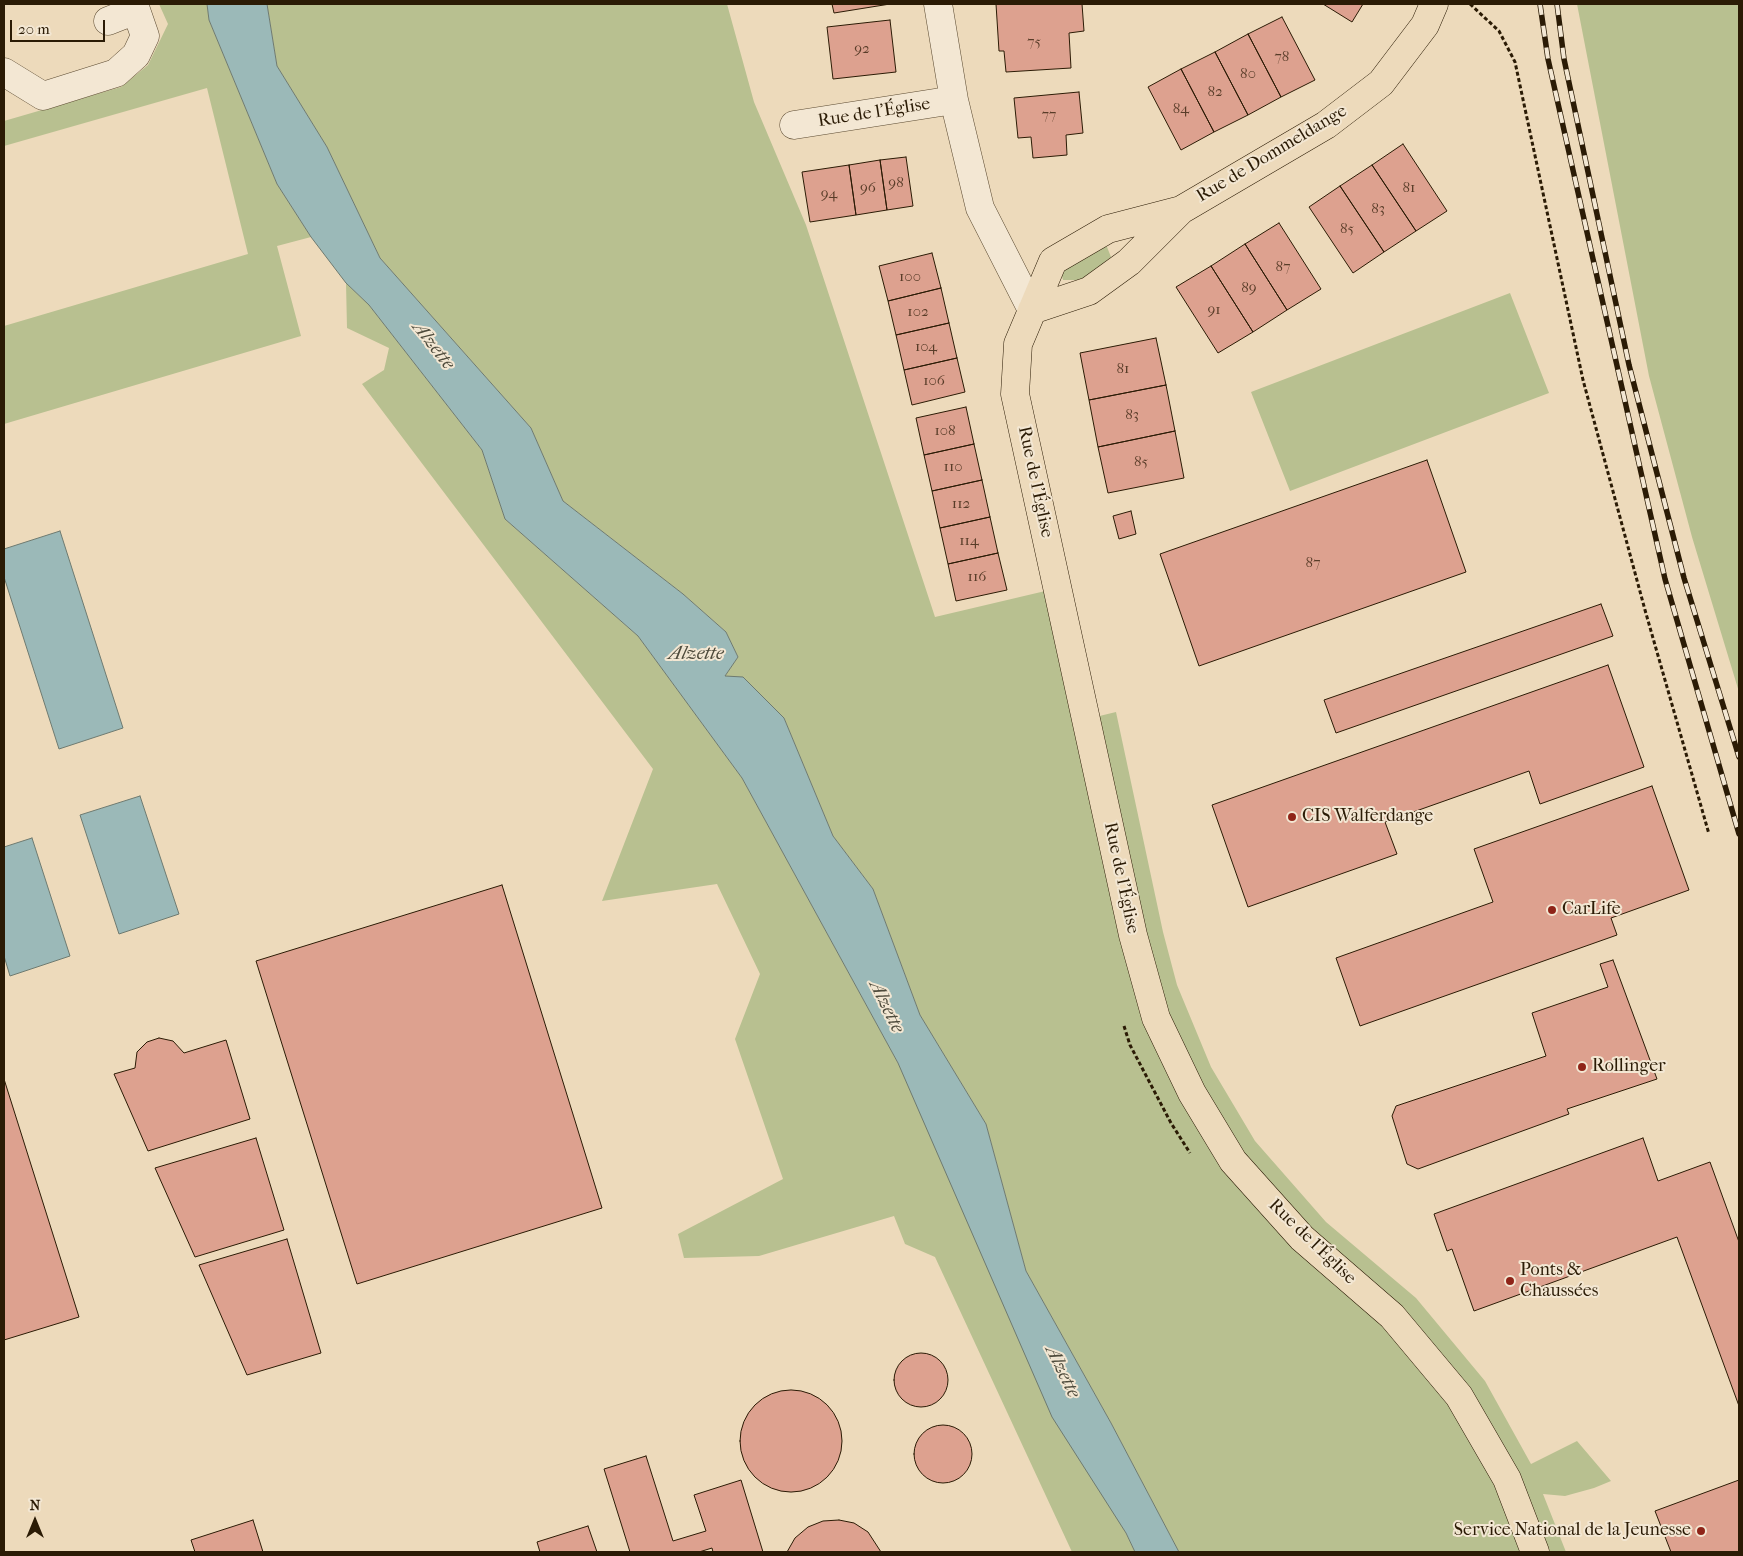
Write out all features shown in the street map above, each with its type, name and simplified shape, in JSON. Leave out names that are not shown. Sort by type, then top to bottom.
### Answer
[{"type":"main road","name":"Rue de Dommeldange","points":[[1032,310],[1089,291],[1129,262],[1181,210],[1326,125],[1381,83],[1425,25],[1434,4]]},
{"type":"main road","name":"Rue de Dommeldange","points":[[1032,310],[1053,261],[1108,229],[1181,210]]},
{"type":"main road","name":"Rue de l'Église","points":[[1032,310],[1018,344],[1015,394],[1133,935],[1156,1018],[1192,1093],[1233,1161],[1302,1238],[1392,1316],[1459,1396],[1507,1479],[1535,1552]]},
{"type":"street","name":"Rue de l'Église","points":[[938,4],[954,100],[980,208],[1032,310]]},
{"type":"street","points":[[4,72],[42,96],[116,73],[136,55],[145,36],[136,10],[108,21]]},
{"type":"street","name":"Rue de l'Église","points":[[794,125],[954,100]]},
{"type":"path","points":[[1470,4],[1499,31],[1515,62],[1583,380],[1645,610],[1709,834]]},
{"type":"green space","points":[[159,4],[207,4],[209,20],[277,184],[311,237],[277,246],[301,336],[4,424],[4,326],[248,254],[207,88],[4,146],[4,121],[121,87],[148,65],[168,24]]},
{"type":"green space","points":[[267,4],[727,4],[754,102],[806,225],[935,617],[1058,588],[1087,719],[1116,712],[1163,932],[1177,985],[1211,1067],[1255,1141],[1326,1222],[1416,1298],[1485,1381],[1531,1464],[1577,1441],[1611,1481],[1565,1496],[1543,1494],[1566,1552],[1179,1552],[1111,1423],[1026,1271],[986,1124],[920,1015],[873,889],[833,836],[784,718],[725,676],[738,657],[726,632],[683,594],[563,501],[531,428],[380,258],[327,147],[277,66]]},
{"type":"green space","points":[[1577,4],[1739,4],[1739,692],[1692,537],[1649,376]]},
{"type":"green space","points":[[1099,247],[1107,247],[1111,257],[1084,280],[1063,280],[1060,269]]},
{"type":"green space","points":[[346,283],[369,305],[482,450],[505,519],[638,636],[742,778],[898,1063],[1135,1552],[1072,1552],[935,1257],[905,1244],[894,1216],[759,1256],[684,1258],[678,1234],[783,1179],[735,1039],[760,974],[717,884],[602,901],[653,769],[362,384],[384,370],[389,348],[347,328]]},
{"type":"green space","points":[[1510,293],[1549,393],[1290,491],[1251,392]]},
{"type":"water","name":"Alzette","points":[[207,4],[267,4],[277,66],[327,147],[380,258],[531,428],[563,501],[683,594],[726,632],[738,657],[725,676],[743,677],[784,718],[833,836],[873,889],[920,1015],[986,1124],[1026,1271],[1111,1423],[1179,1552],[1135,1552],[1126,1533],[1052,1417],[898,1063],[742,778],[638,636],[505,519],[482,450],[369,305],[346,283],[311,237],[277,184],[209,20]]},
{"type":"water","points":[[60,531],[123,728],[59,749],[4,577],[4,549]]},
{"type":"water","points":[[140,796],[179,914],[119,934],[80,815]]},
{"type":"water","points":[[32,838],[70,956],[10,976],[4,956],[4,847]]},
{"type":"building","points":[[832,4],[890,4],[834,13]]},
{"type":"building","points":[[996,4],[1082,4],[1084,31],[1069,33],[1071,68],[1006,72],[1004,51],[999,51]]},
{"type":"building","points":[[1323,4],[1363,4],[1352,22]]},
{"type":"building","points":[[1282,17],[1315,80],[1281,97],[1248,34]]},
{"type":"building","points":[[890,20],[896,72],[833,79],[827,27]]},
{"type":"building","points":[[1248,34],[1281,97],[1248,115],[1215,52]]},
{"type":"building","points":[[1215,52],[1248,115],[1214,132],[1181,69]]},
{"type":"building","points":[[1181,69],[1214,132],[1181,150],[1148,87]]},
{"type":"building","points":[[1079,92],[1083,133],[1066,135],[1067,155],[1033,158],[1031,137],[1018,138],[1014,98]]},
{"type":"building","points":[[1403,144],[1447,211],[1416,231],[1372,165]]},
{"type":"building","points":[[906,157],[913,206],[887,210],[880,160]]},
{"type":"building","points":[[880,160],[887,210],[856,215],[849,165]]},
{"type":"building","points":[[849,165],[856,215],[810,222],[802,172]]},
{"type":"building","points":[[1372,165],[1416,231],[1384,252],[1340,186]]},
{"type":"building","points":[[1340,186],[1384,252],[1353,273],[1309,207]]},
{"type":"building","points":[[1279,223],[1321,289],[1287,310],[1245,244]]},
{"type":"building","points":[[1245,244],[1287,310],[1253,332],[1211,266]]},
{"type":"building","points":[[932,253],[941,288],[888,301],[879,266]]},
{"type":"building","points":[[1211,266],[1253,332],[1218,353],[1176,287]]},
{"type":"building","points":[[941,288],[949,323],[896,335],[888,301]]},
{"type":"building","points":[[949,323],[957,358],[904,370],[896,335]]},
{"type":"building","points":[[1156,338],[1166,385],[1089,400],[1080,353]]},
{"type":"building","points":[[957,358],[965,392],[912,405],[904,370]]},
{"type":"building","points":[[1166,385],[1175,431],[1098,447],[1089,400]]},
{"type":"building","points":[[966,407],[974,444],[924,455],[916,418]]},
{"type":"building","points":[[1175,431],[1184,478],[1108,493],[1098,447]]},
{"type":"building","points":[[974,444],[982,480],[932,491],[924,455]]},
{"type":"building","points":[[1427,460],[1466,572],[1199,666],[1160,554]]},
{"type":"building","points":[[982,480],[990,517],[940,528],[932,491]]},
{"type":"building","points":[[1131,511],[1136,534],[1119,539],[1113,516]]},
{"type":"building","points":[[990,517],[998,553],[948,564],[940,528]]},
{"type":"building","points":[[998,553],[1007,590],[956,601],[948,564]]},
{"type":"building","points":[[1601,604],[1613,636],[1336,733],[1324,700]]},
{"type":"building","points":[[1608,665],[1644,767],[1540,804],[1529,771],[1385,822],[1397,854],[1248,907],[1212,805]]},
{"type":"building","name":"CarLife","points":[[1652,786],[1689,890],[1611,918],[1617,935],[1360,1026],[1336,958],[1493,902],[1474,849]]},
{"type":"building","points":[[502,885],[602,1208],[357,1284],[256,961]]},
{"type":"building","name":"Rollinger","points":[[1613,960],[1657,1079],[1567,1109],[1569,1114],[1418,1169],[1407,1164],[1392,1116],[1396,1106],[1546,1056],[1532,1013],[1608,987],[1600,964]]},
{"type":"building","points":[[159,1038],[173,1041],[184,1053],[226,1040],[250,1119],[148,1151],[114,1074],[135,1068],[137,1052],[147,1042]]},
{"type":"building","points":[[4,1079],[79,1317],[4,1340]]},
{"type":"building","points":[[256,1138],[284,1230],[195,1257],[155,1168]]},
{"type":"building","name":"Ponts & Chaussées","points":[[1643,1138],[1658,1181],[1710,1162],[1739,1242],[1739,1406],[1677,1237],[1474,1311],[1452,1249],[1447,1251],[1434,1214]]},
{"type":"building","points":[[287,1239],[321,1353],[247,1375],[199,1265]]},
{"type":"building","points":[[916,1353],[926,1353],[936,1357],[944,1365],[948,1380],[944,1395],[936,1403],[926,1407],[916,1407],[906,1403],[898,1395],[894,1385],[894,1375],[898,1365],[906,1357]]},
{"type":"building","points":[[781,1390],[801,1390],[820,1398],[834,1412],[842,1431],[839,1461],[834,1470],[820,1484],[801,1492],[781,1492],[762,1484],[748,1470],[740,1451],[740,1431],[748,1412],[762,1398]]},
{"type":"building","points":[[943,1425],[954,1427],[967,1438],[972,1454],[970,1465],[959,1478],[943,1483],[932,1481],[919,1470],[914,1454],[916,1443],[927,1430]]},
{"type":"building","points":[[646,1456],[673,1541],[706,1531],[694,1495],[741,1480],[763,1552],[713,1552],[712,1548],[699,1552],[630,1552],[604,1469]]},
{"type":"building","name":"Service National de la Jeunesse","points":[[1739,1480],[1739,1552],[1671,1552],[1655,1511]]},
{"type":"building","points":[[253,1520],[263,1552],[195,1552],[191,1540]]},
{"type":"building","points":[[839,1520],[854,1523],[868,1532],[881,1552],[787,1552],[795,1538],[808,1527],[823,1521]]},
{"type":"building","points":[[588,1526],[597,1552],[540,1552],[537,1542]]},
{"type":"railway","points":[[1540,4],[1548,59],[1665,579],[1739,834]]},
{"type":"railway","points":[[1557,4],[1564,59],[1629,365],[1684,578],[1739,757]]},
{"type":"place","name":"CIS Walferdange","points":[[1292,817]]},
{"type":"place","name":"CarLife","points":[[1552,910]]},
{"type":"place","name":"Rollinger","points":[[1582,1067]]},
{"type":"place","name":"Ponts & Chaussées","points":[[1510,1281]]},
{"type":"place","name":"Service National de la Jeunesse","points":[[1701,1531]]}]
